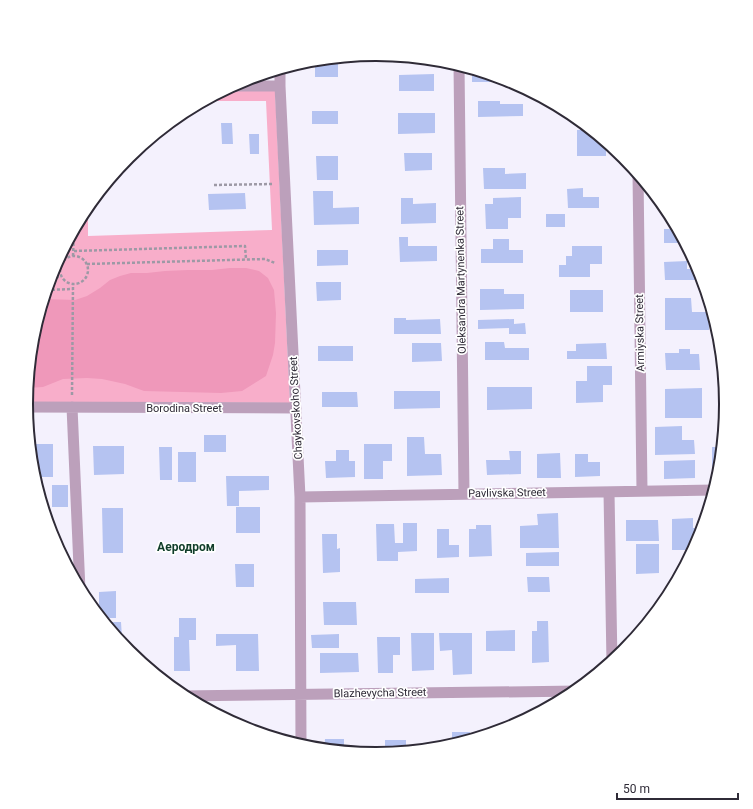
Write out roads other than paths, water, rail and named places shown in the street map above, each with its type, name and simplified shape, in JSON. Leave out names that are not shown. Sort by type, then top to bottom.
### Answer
[{"type":"street","name":"Oleksandra Martynenka Street","points":[[459,72],[464,494]]},
{"type":"street","name":"Chaykovskoho Street","points":[[280,75],[300,497],[301,739]]},
{"type":"street","points":[[248,86],[280,86]]},
{"type":"street","name":"Armiyska Street","points":[[638,182],[642,492]]},
{"type":"street","name":"Borodina Street","points":[[33,407],[296,408]]},
{"type":"street","points":[[72,407],[79,577]]},
{"type":"street","name":"Pavlivska Street","points":[[300,497],[709,490]]},
{"type":"street","points":[[609,492],[612,654]]},
{"type":"street","name":"Blazhevycha Street","points":[[195,696],[567,690]]},
{"type":"district","name":"Аеродром","points":[[186,547]]}]
